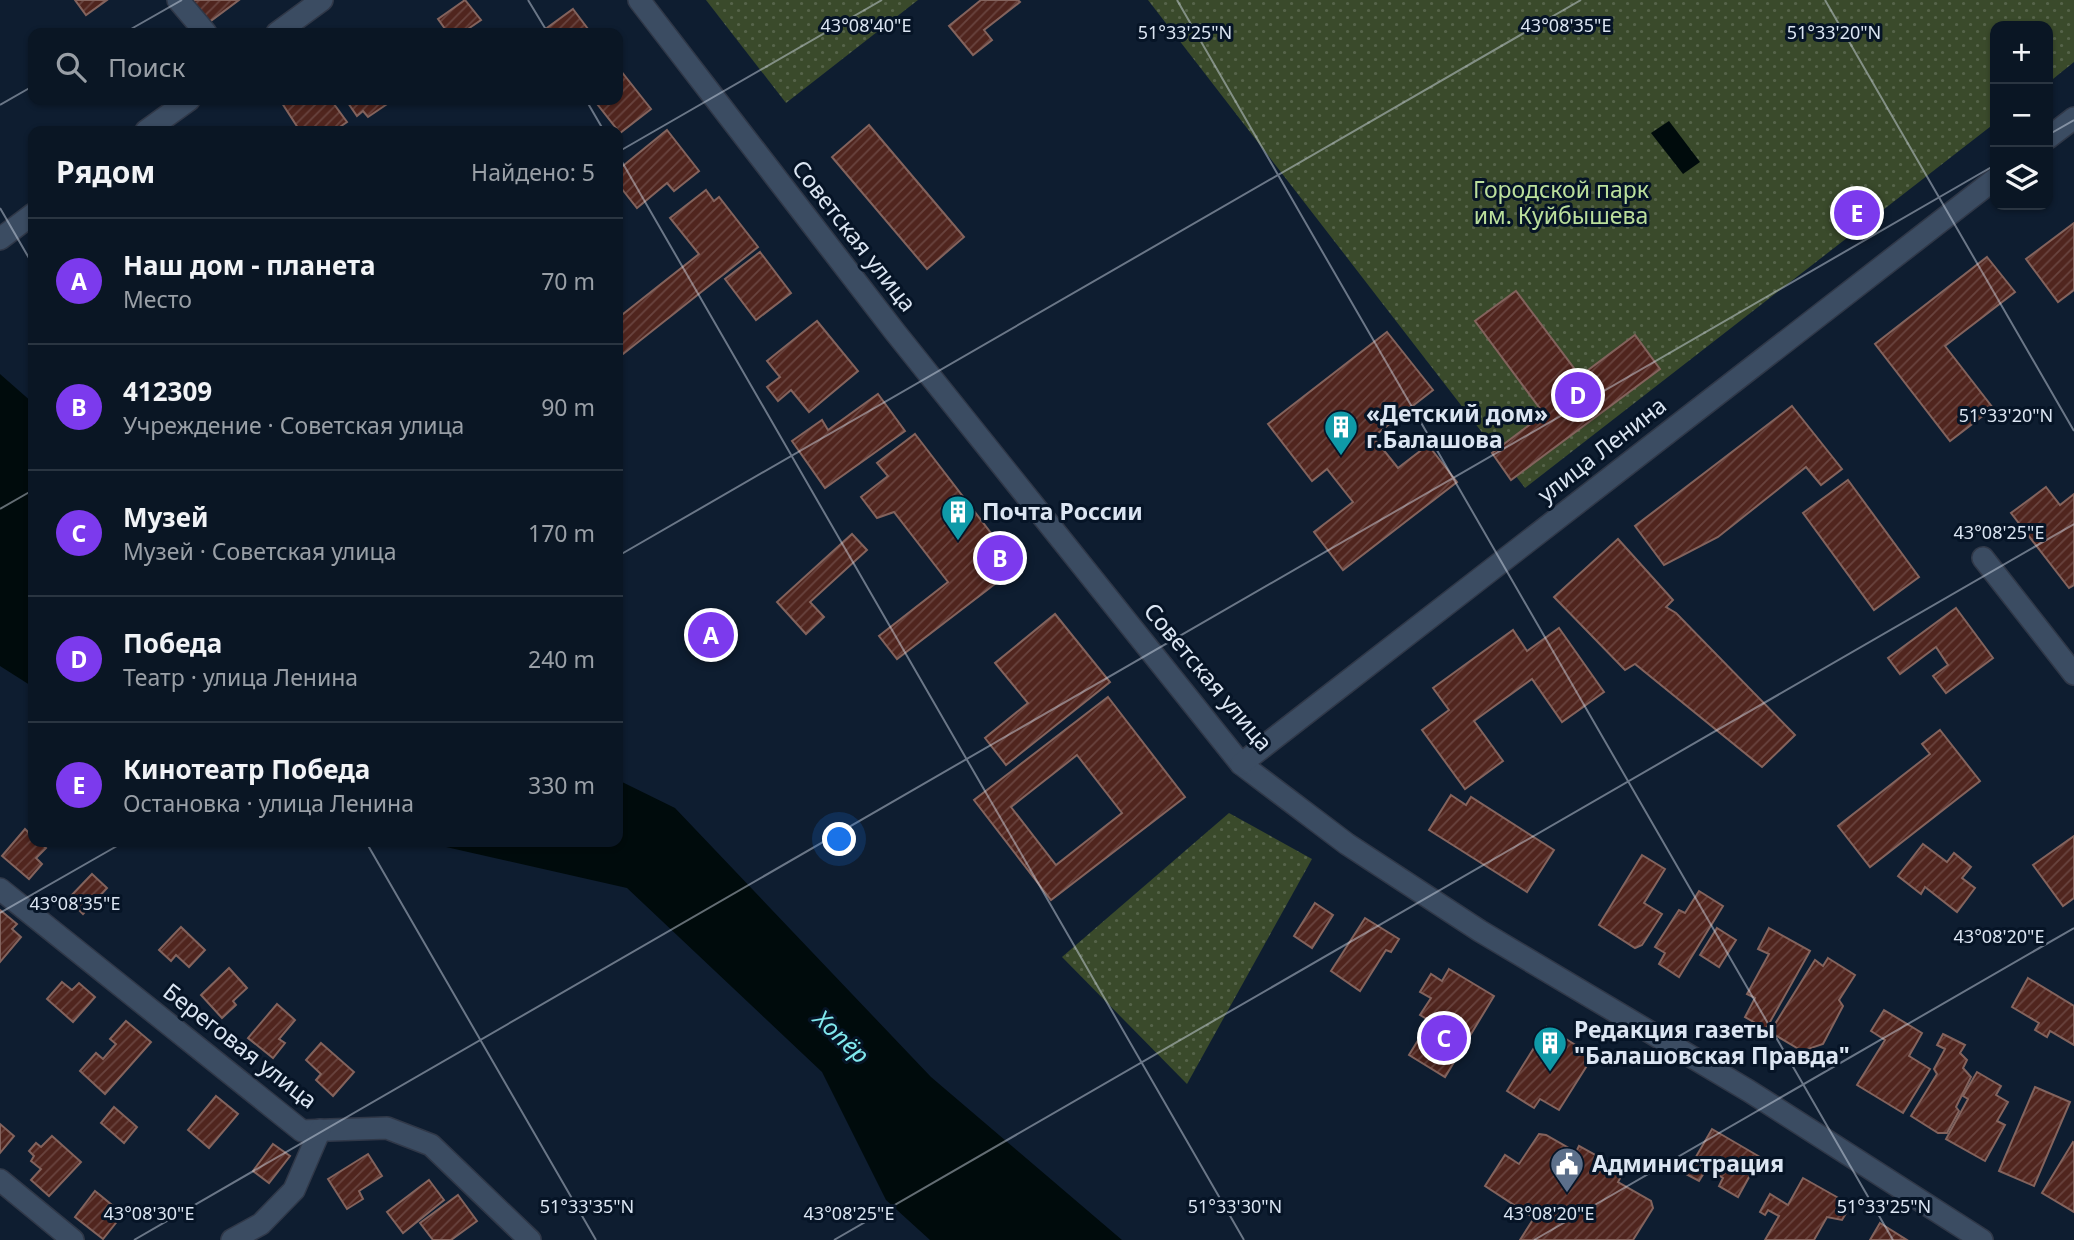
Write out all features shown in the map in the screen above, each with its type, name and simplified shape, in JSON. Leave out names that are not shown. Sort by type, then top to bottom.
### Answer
[{"type":"street","points":[[178,0],[202,28]]},
{"type":"street","points":[[284,28],[323,0]]},
{"type":"street","name":"Советская улица","points":[[639,0],[895,332],[1241,764],[1348,844],[1480,932],[1749,1091],[1982,1240]]},
{"type":"street","points":[[153,126],[182,105]]},
{"type":"street","points":[[2053,134],[2074,118]]},
{"type":"street","name":"улица Ленина","points":[[1241,764],[1990,183]]},
{"type":"street","points":[[0,239],[28,218]]},
{"type":"street","points":[[1983,558],[2074,674]]},
{"type":"street","name":"Береговая улица","points":[[0,888],[302,1131],[387,1128],[430,1145],[530,1240]]},
{"type":"street","points":[[232,1240],[261,1224],[294,1190],[320,1130]]},
{"type":"street","points":[[0,1180],[73,1240]]},
{"type":"green space","points":[[706,0],[918,0],[786,103]]},
{"type":"green space","name":"Городской парк им. Куйбышева","points":[[1148,0],[2074,0],[2074,62],[2053,79],[2053,21],[1990,21],[1990,127],[1525,488]]},
{"type":"green space","points":[[1229,813],[1312,859],[1187,1084],[1062,957]]},
{"type":"water","points":[[1669,121],[1700,162],[1683,174],[1651,133]]},
{"type":"water","points":[[0,374],[28,399],[28,684],[0,666]]},
{"type":"water","name":"Хопёр","points":[[623,782],[675,808],[931,1077],[1122,1240],[930,1240],[886,1200],[822,1072],[627,888],[446,847],[623,847]]},
{"type":"building","points":[[75,0],[107,0],[86,15]]},
{"type":"building","points":[[190,0],[239,0],[208,23]]},
{"type":"building","points":[[465,0],[481,20],[469,28],[444,28],[438,19]]},
{"type":"building","points":[[981,0],[1020,2],[984,30],[992,40],[973,55],[949,26]]},
{"type":"building","points":[[573,9],[587,28],[547,28]]},
{"type":"building","points":[[623,74],[651,109],[623,131],[623,126],[614,126],[598,105],[623,105]]},
{"type":"building","points":[[283,105],[335,105],[347,122],[341,126],[297,126]]},
{"type":"building","points":[[349,105],[386,105],[368,117],[363,111],[357,116]]},
{"type":"building","points":[[869,125],[964,237],[927,269],[832,157]]},
{"type":"building","points":[[667,130],[699,171],[674,191],[667,183],[637,208],[623,190],[623,166]]},
{"type":"building","points":[[706,190],[714,201],[719,197],[758,247],[623,354],[623,314],[699,254],[670,218]]},
{"type":"building","points":[[2074,223],[2074,290],[2058,302],[2026,259]]},
{"type":"building","points":[[760,252],[791,293],[756,320],[725,279]]},
{"type":"building","points":[[1987,257],[2015,292],[1945,346],[1993,408],[1950,441],[1875,344]]},
{"type":"building","points":[[1516,291],[1580,376],[1635,335],[1660,369],[1511,480],[1492,453],[1544,414],[1475,321]]},
{"type":"building","points":[[817,321],[858,371],[809,412],[791,390],[778,401],[767,387],[780,377],[767,361]]},
{"type":"building","name":"«Детский дом» г.Балашова","points":[[1387,332],[1433,390],[1373,437],[1398,468],[1428,445],[1457,482],[1343,570],[1314,532],[1353,502],[1327,469],[1312,481],[1268,424]]},
{"type":"building","points":[[878,394],[905,431],[825,488],[792,441],[822,420],[828,430]]},
{"type":"building","points":[[1792,406],[1842,469],[1821,485],[1806,467],[1718,537],[1664,565],[1635,526]]},
{"type":"building","name":"Почта России","points":[[915,434],[1017,567],[897,659],[879,636],[948,582],[894,512],[877,518],[861,497],[888,476],[877,463]]},
{"type":"building","points":[[1848,480],[1919,577],[1874,610],[1803,513]]},
{"type":"building","points":[[2046,487],[2060,505],[2074,494],[2074,585],[2069,588],[2011,513]]},
{"type":"building","points":[[852,534],[867,550],[810,602],[824,617],[806,634],[777,602]]},
{"type":"building","points":[[1618,539],[1673,600],[1666,607],[1676,613],[1795,735],[1762,767],[1635,664],[1625,670],[1554,597]]},
{"type":"building","points":[[1956,608],[1993,658],[1946,693],[1933,676],[1948,665],[1936,647],[1900,674],[1888,658]]},
{"type":"building","points":[[1055,614],[1110,682],[1006,765],[985,738],[1028,703],[995,663]]},
{"type":"building","points":[[1559,628],[1604,692],[1562,722],[1532,679],[1474,721],[1503,761],[1465,789],[1422,730],[1449,710],[1433,688],[1513,630],[1527,651]]},
{"type":"building","points":[[1108,697],[1185,797],[1051,900],[974,800]],"holes":[[[1077,755],[1122,813],[1056,865],[1011,807]]]},
{"type":"building","points":[[1940,730],[1980,781],[1870,867],[1838,826],[1930,754],[1922,744]]},
{"type":"building","points":[[1451,795],[1466,805],[1471,797],[1554,850],[1527,892],[1429,830]]},
{"type":"building","points":[[25,829],[28,832],[28,847],[46,848],[36,858],[42,864],[29,879],[2,856]]},
{"type":"building","points":[[2074,836],[2074,898],[2063,906],[2033,865]]},
{"type":"building","points":[[1923,844],[1947,862],[1954,853],[1971,867],[1962,878],[1975,888],[1957,912],[1925,887],[1921,894],[1898,876]]},
{"type":"building","points":[[1642,855],[1665,869],[1644,903],[1662,914],[1642,945],[1635,948],[1599,925]]},
{"type":"building","points":[[92,874],[107,888],[83,914],[68,899]]},
{"type":"building","points":[[1699,891],[1723,906],[1679,977],[1659,964],[1665,953],[1655,947],[1679,910],[1685,913]]},
{"type":"building","points":[[1315,903],[1333,915],[1312,948],[1294,936]]},
{"type":"building","points":[[0,910],[17,924],[12,929],[21,937],[0,962]]},
{"type":"building","points":[[1365,918],[1399,939],[1391,952],[1386,950],[1360,991],[1331,971]]},
{"type":"building","points":[[181,927],[205,950],[189,967],[176,955],[171,961],[159,950]]},
{"type":"building","points":[[1717,928],[1736,940],[1719,967],[1700,955]]},
{"type":"building","points":[[1769,928],[1810,951],[1766,1029],[1745,1017],[1755,998],[1747,994],[1769,954],[1758,949]]},
{"type":"building","points":[[1828,958],[1855,975],[1839,1000],[1843,1006],[1823,1044],[1802,1051],[1770,1032],[1815,960],[1823,966]]},
{"type":"building","points":[[229,968],[247,988],[233,1001],[236,1005],[222,1018],[201,995]]},
{"type":"building","points":[[1449,969],[1494,996],[1445,1077],[1409,1055],[1430,1021],[1420,1015],[1431,998],[1420,992],[1431,974],[1442,981]]},
{"type":"building","points":[[2028,978],[2074,1006],[2074,1045],[2050,1031],[2047,1037],[2035,1030],[2039,1023],[2012,1007]]},
{"type":"building","points":[[62,982],[72,990],[79,983],[95,997],[73,1022],[47,999]]},
{"type":"building","points":[[277,1004],[295,1020],[279,1039],[285,1043],[273,1058],[248,1038]]},
{"type":"building","points":[[1884,1010],[1922,1033],[1909,1056],[1930,1069],[1903,1113],[1857,1085],[1885,1040],[1871,1031]]},
{"type":"building","points":[[126,1021],[151,1042],[105,1094],[80,1071],[96,1053],[103,1059],[116,1044],[110,1039]]},
{"type":"building","name":"Редакция газеты \"Балашовская Правда\"","points":[[1547,1027],[1593,1056],[1559,1110],[1540,1099],[1534,1108],[1507,1091]]},
{"type":"building","points":[[1943,1034],[1965,1045],[1960,1053],[1967,1060],[1963,1068],[1971,1077],[1956,1107],[1959,1111],[1947,1133],[1938,1133],[1911,1116],[1937,1074],[1934,1069],[1945,1049],[1937,1045]]},
{"type":"building","points":[[321,1043],[354,1072],[333,1096],[316,1080],[321,1074],[306,1060]]},
{"type":"building","points":[[1977,1072],[2001,1086],[1996,1095],[2008,1102],[1997,1121],[2005,1125],[1985,1161],[1946,1139],[1968,1099],[1963,1096]]},
{"type":"building","points":[[2035,1087],[2070,1102],[2034,1186],[1999,1171]]},
{"type":"building","points":[[216,1096],[238,1114],[209,1148],[188,1130]]},
{"type":"building","points":[[114,1107],[137,1127],[124,1143],[101,1123]]},
{"type":"building","points":[[0,1124],[14,1136],[0,1153]]},
{"type":"building","points":[[1712,1129],[1760,1157],[1738,1197],[1719,1186],[1723,1178],[1707,1168],[1699,1181],[1686,1174]]},
{"type":"building","name":"Администрация","points":[[1539,1134],[1546,1135],[1576,1152],[1579,1146],[1624,1171],[1618,1182],[1651,1201],[1653,1208],[1633,1240],[1520,1240],[1534,1218],[1485,1186],[1505,1155],[1519,1164]]},
{"type":"building","points":[[52,1136],[81,1162],[49,1196],[31,1180],[41,1169],[31,1161],[34,1156],[29,1151],[36,1143],[41,1147]]},
{"type":"building","points":[[2074,1143],[2074,1212],[2042,1193]]},
{"type":"building","points":[[273,1144],[290,1156],[269,1183],[253,1171]]},
{"type":"building","points":[[368,1154],[382,1176],[359,1191],[363,1199],[347,1209],[328,1179]]},
{"type":"building","points":[[1803,1178],[1851,1205],[1842,1220],[1827,1217],[1814,1240],[1765,1240],[1779,1216],[1768,1210],[1765,1215],[1760,1212],[1770,1194],[1788,1205]]},
{"type":"building","points":[[429,1180],[444,1200],[403,1233],[387,1212]]},
{"type":"building","points":[[95,1191],[123,1214],[103,1239],[75,1217]]},
{"type":"building","points":[[458,1195],[477,1221],[451,1240],[433,1240],[420,1223]]},
{"type":"building","points":[[1880,1223],[1907,1240],[1870,1240]]},
{"type":"place","name":"Кинотеатр Победа","points":[[1857,213]]},
{"type":"place","name":"Победа","points":[[1578,395]]},
{"type":"place","name":"«Детский дом» г.Балашова","points":[[1341,457]]},
{"type":"place","name":"Почта России","points":[[958,542]]},
{"type":"place","name":"412309","points":[[1000,558]]},
{"type":"place","name":"Наш дом - планета","points":[[711,635]]},
{"type":"place","name":"Музей","points":[[1444,1038]]},
{"type":"place","name":"Редакция газеты \"Балашовская Правда\"","points":[[1550,1073]]},
{"type":"place","name":"Администрация","points":[[1567,1194]]}]
